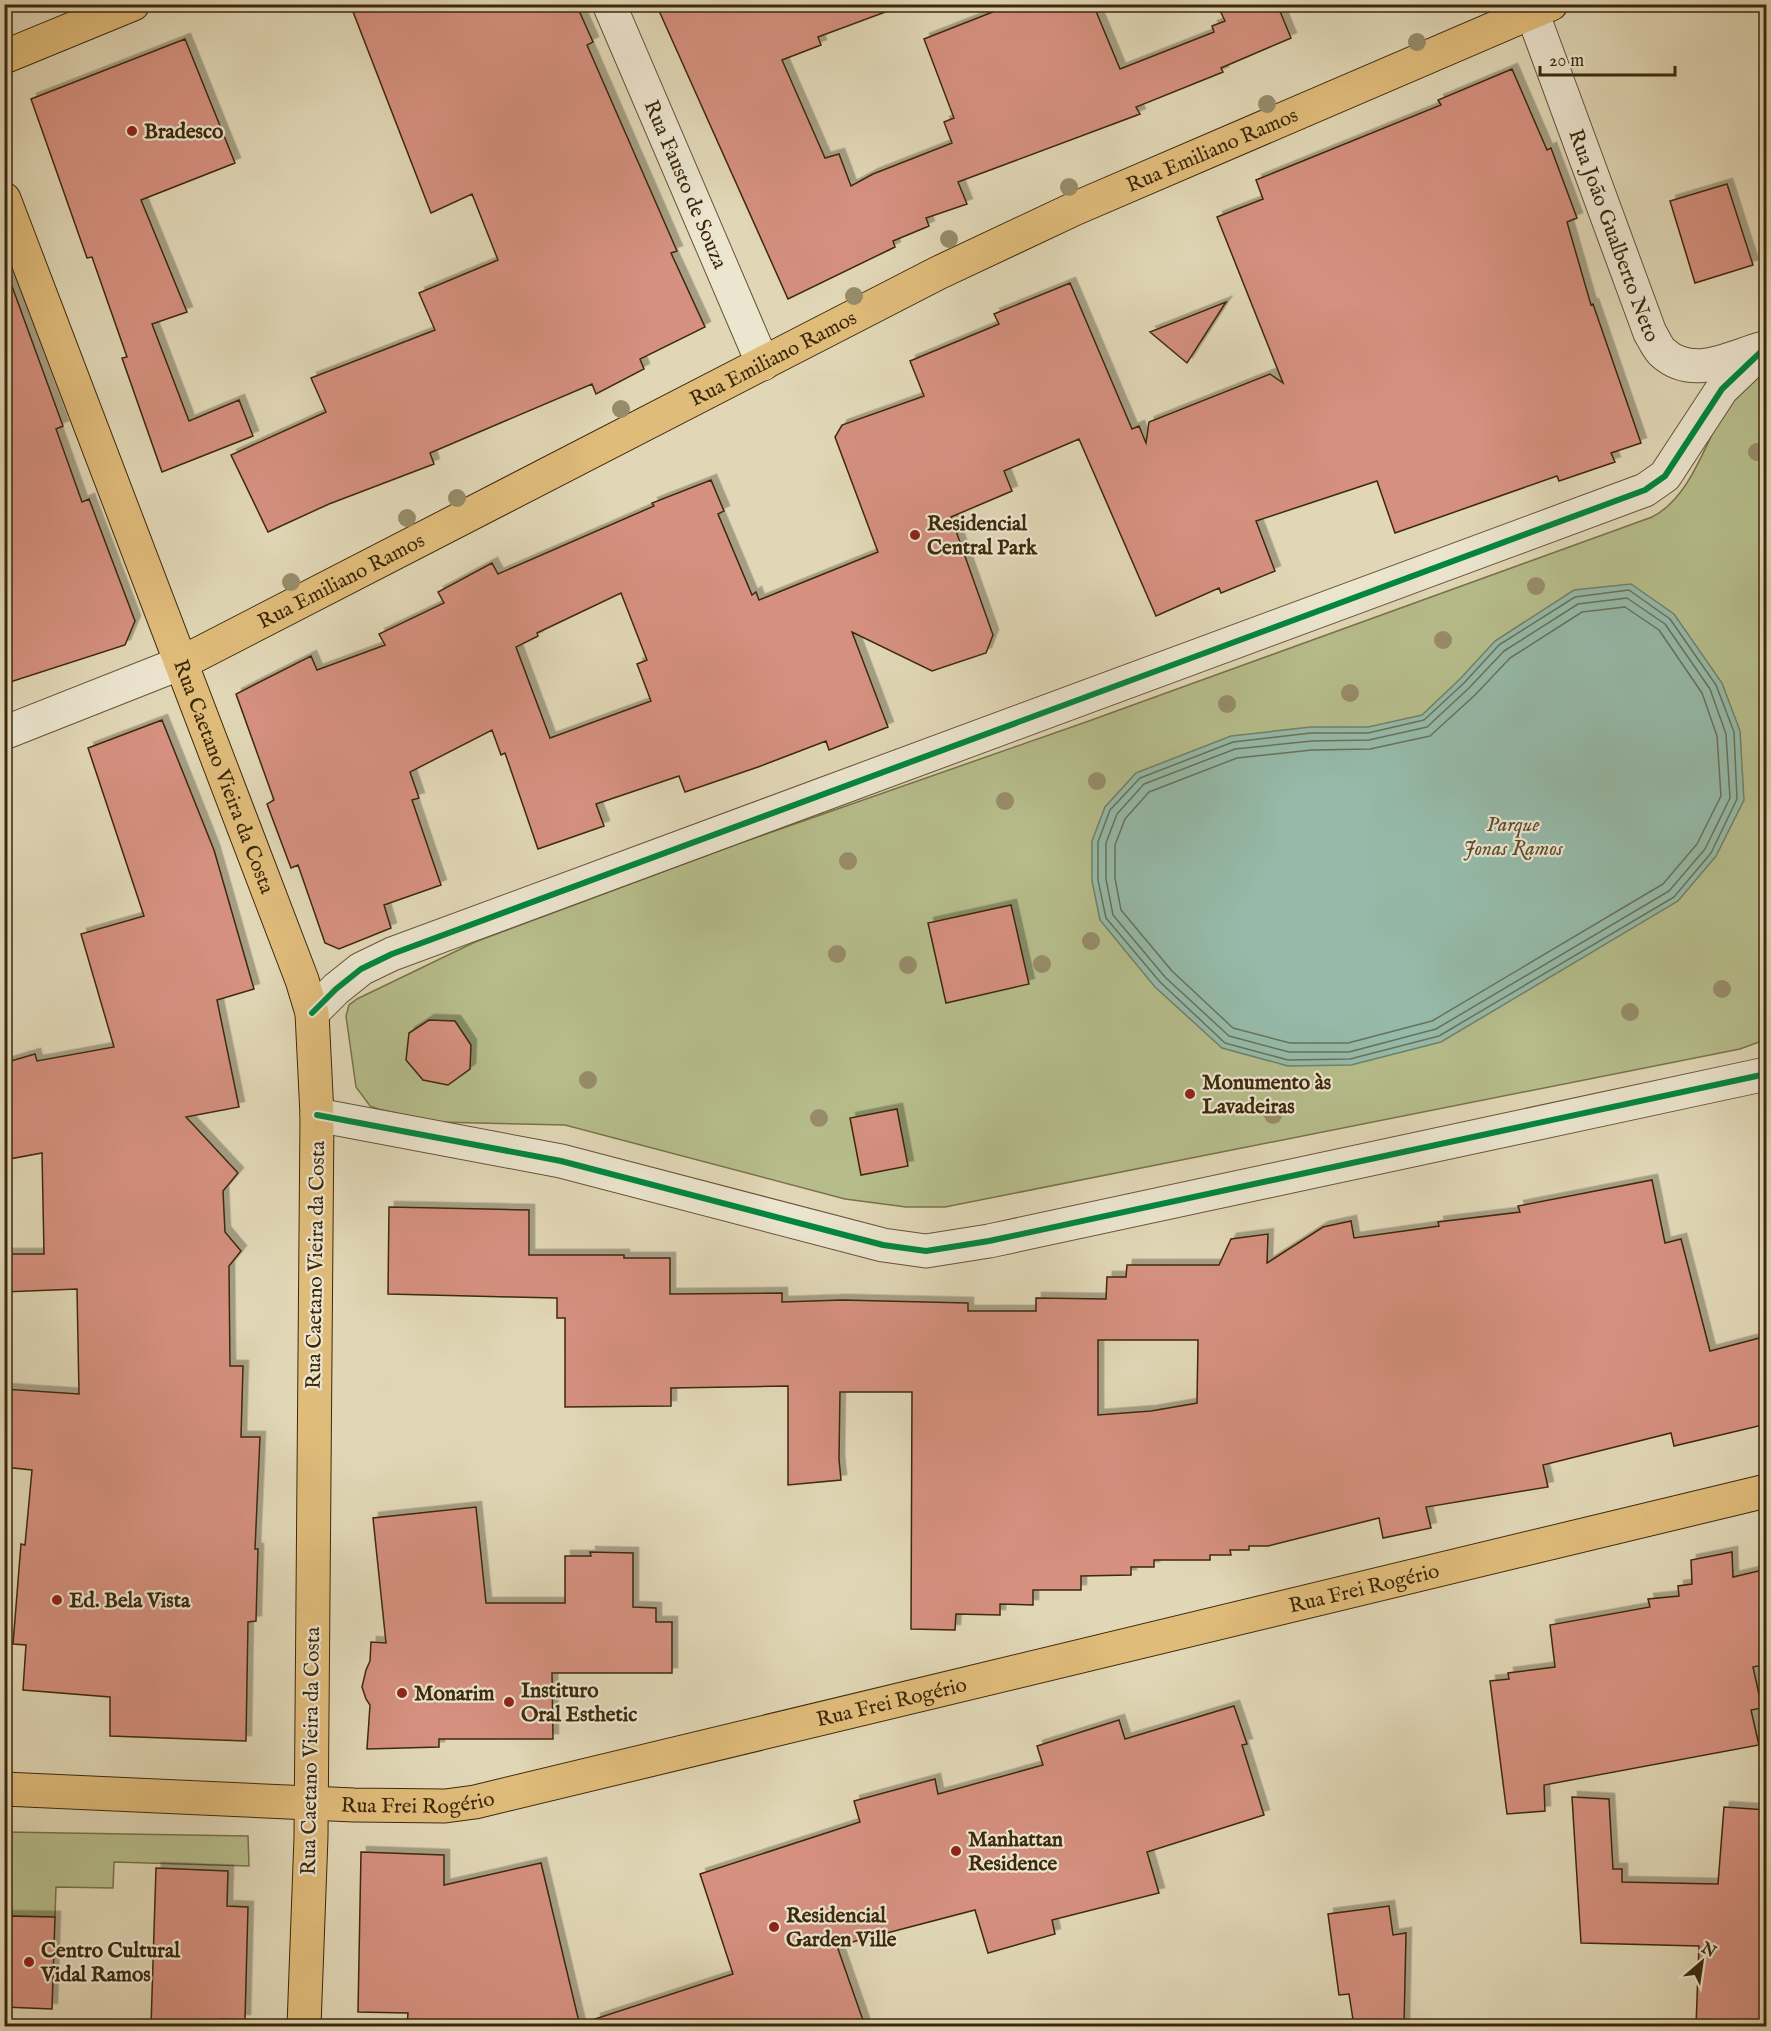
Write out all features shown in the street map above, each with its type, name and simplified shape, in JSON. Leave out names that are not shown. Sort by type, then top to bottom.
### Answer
[{"type":"main road","points":[[4,57],[133,4]]},
{"type":"main road","name":"Rua Emiliano Ramos","points":[[181,663],[938,273],[1074,209],[1541,8]]},
{"type":"main road","name":"Rua Caetano Vieira da Costa","points":[[4,199],[298,969],[312,1013],[317,1115],[311,1803],[304,2026]]},
{"type":"main road","name":"Rua Frei Rogério","points":[[4,1789],[311,1803],[435,1806],[475,1802],[1767,1491]]},
{"type":"street","name":"Rua Fausto de Souza","points":[[609,4],[763,364]]},
{"type":"street","name":"Rua João Gualberto Neto","points":[[1541,8],[1650,333],[1662,352],[1683,365],[1705,367],[1767,347]]},
{"type":"street","points":[[312,1013],[336,989],[361,969],[392,954],[1645,490],[1665,476],[1722,389],[1767,347]]},
{"type":"street","name":"Rua Emiliano Ramos","points":[[4,733],[181,663]]},
{"type":"street","points":[[317,1115],[561,1161],[883,1245],[926,1251],[1001,1238],[1767,1074]]},
{"type":"green space","name":"Parque Jonas Ramos","points":[[1766,368],[1766,1035],[1759,1042],[1740,1049],[945,1207],[906,1207],[845,1199],[565,1125],[436,1122],[370,1106],[356,1087],[346,1016],[349,1005],[475,942],[743,842],[1086,722],[1652,517],[1667,507],[1689,479],[1736,390]]},
{"type":"green space","points":[[5,1832],[248,1836],[249,1866],[114,1862],[113,1888],[56,1887],[55,1917],[5,1916]]},
{"type":"water","points":[[1631,584],[1674,614],[1722,683],[1740,731],[1744,800],[1716,856],[1678,901],[1441,1042],[1351,1065],[1288,1066],[1222,1048],[1155,987],[1100,920],[1092,881],[1092,841],[1105,807],[1136,773],[1231,736],[1311,727],[1368,727],[1422,715],[1495,641],[1574,590]]},
{"type":"building","points":[[350,4],[576,4],[593,42],[587,45],[677,251],[671,253],[705,327],[640,359],[644,369],[596,394],[592,384],[430,453],[434,464],[329,504],[268,532],[231,455],[326,412],[311,378],[435,330],[419,293],[498,260],[472,194],[431,213]]},
{"type":"building","points":[[656,4],[895,4],[896,8],[818,37],[821,45],[782,60],[825,158],[839,154],[851,186],[873,174],[952,143],[944,122],[954,118],[924,39],[1013,4],[1093,4],[1120,69],[1214,32],[1212,26],[1225,21],[1217,4],[1277,4],[1291,38],[1221,68],[1223,72],[1136,107],[1140,114],[958,182],[967,204],[926,218],[929,226],[893,241],[895,247],[788,299]]},
{"type":"building","points":[[185,39],[235,163],[141,200],[187,312],[152,324],[189,421],[239,400],[253,436],[162,472],[122,358],[127,357],[92,257],[87,258],[31,99]]},
{"type":"building","points":[[1512,69],[1547,150],[1551,148],[1577,218],[1567,222],[1591,305],[1593,304],[1641,443],[1611,453],[1615,462],[1559,481],[1557,476],[1395,533],[1377,481],[1256,521],[1275,571],[1221,593],[1219,588],[1156,616],[1079,439],[1004,471],[1012,491],[951,517],[993,635],[986,653],[932,671],[852,632],[888,727],[829,750],[826,741],[685,792],[679,776],[596,804],[604,826],[538,849],[505,753],[501,755],[492,730],[410,772],[419,798],[412,800],[441,885],[384,905],[391,928],[339,949],[325,943],[298,865],[291,868],[267,804],[274,800],[236,694],[311,656],[317,670],[385,645],[379,634],[444,603],[438,592],[492,563],[498,574],[654,506],[652,503],[711,480],[724,511],[718,514],[752,595],[756,592],[759,600],[878,552],[835,437],[842,425],[924,396],[910,361],[999,324],[994,314],[1070,283],[1132,429],[1139,426],[1146,443],[1149,422],[1270,374],[1283,383],[1217,217],[1263,199],[1256,180],[1441,105],[1438,100]],"holes":[[[621,593],[647,660],[637,664],[651,701],[550,738],[516,647],[538,636],[537,633]]]},
{"type":"building","points":[[1727,184],[1753,265],[1695,283],[1670,201]]},
{"type":"building","points":[[4,278],[9,278],[63,426],[56,429],[82,502],[89,499],[135,621],[125,645],[4,684]]},
{"type":"building","points":[[1226,302],[1187,363],[1150,332]]},
{"type":"building","points":[[162,720],[214,850],[254,989],[217,1000],[239,1107],[186,1117],[238,1173],[223,1191],[225,1232],[241,1251],[229,1266],[230,1366],[243,1366],[241,1437],[260,1437],[255,1549],[258,1549],[256,1621],[248,1622],[246,1741],[110,1736],[110,1697],[23,1690],[26,1645],[13,1644],[21,1544],[25,1545],[32,1470],[4,1467],[4,1389],[79,1394],[77,1289],[4,1292],[4,1254],[44,1254],[42,1153],[4,1160],[4,1063],[35,1054],[37,1061],[114,1047],[81,934],[144,916],[88,748]]},
{"type":"building","points":[[1011,905],[1029,984],[946,1003],[928,923]]},
{"type":"building","points":[[429,1020],[455,1021],[471,1045],[470,1069],[448,1085],[423,1080],[406,1060],[409,1033]]},
{"type":"building","points":[[897,1109],[908,1166],[861,1175],[850,1118]]},
{"type":"building","points":[[1652,1180],[1665,1243],[1681,1239],[1710,1351],[1767,1336],[1767,1424],[1674,1446],[1671,1433],[1543,1465],[1548,1487],[1426,1507],[1431,1528],[1383,1538],[1379,1518],[1268,1546],[1249,1546],[1249,1550],[1230,1550],[1231,1555],[1210,1555],[1210,1560],[1154,1560],[1154,1567],[1131,1567],[1131,1575],[1081,1576],[1081,1590],[1033,1590],[1033,1605],[1000,1604],[1000,1615],[956,1614],[955,1630],[911,1629],[912,1392],[840,1392],[841,1480],[788,1485],[788,1386],[671,1388],[671,1406],[565,1407],[565,1318],[557,1318],[557,1298],[388,1294],[389,1207],[529,1210],[529,1255],[624,1255],[624,1258],[670,1258],[670,1294],[782,1293],[782,1302],[842,1300],[968,1303],[968,1311],[1036,1311],[1036,1298],[1106,1299],[1107,1277],[1126,1277],[1127,1265],[1219,1265],[1231,1239],[1268,1234],[1267,1263],[1323,1227],[1351,1221],[1354,1238],[1439,1226],[1438,1222],[1520,1212],[1518,1206]],"holes":[[[1098,1340],[1198,1340],[1197,1403],[1151,1411],[1098,1415]]]},
{"type":"building","points":[[476,1507],[486,1603],[565,1603],[565,1556],[591,1556],[590,1552],[633,1553],[633,1607],[656,1608],[656,1622],[672,1622],[672,1673],[552,1673],[553,1739],[439,1739],[439,1747],[367,1749],[370,1705],[362,1687],[370,1661],[371,1642],[386,1643],[373,1518]]},
{"type":"building","points":[[1732,1552],[1733,1577],[1767,1569],[1767,1664],[1753,1667],[1762,1708],[1751,1710],[1759,1745],[1544,1785],[1545,1811],[1507,1814],[1490,1681],[1509,1679],[1508,1673],[1555,1667],[1550,1625],[1650,1607],[1648,1599],[1679,1596],[1678,1586],[1692,1584],[1691,1560]]},
{"type":"building","points":[[1234,1706],[1247,1744],[1242,1745],[1264,1815],[1147,1852],[1159,1893],[1052,1920],[1055,1934],[988,1953],[975,1910],[837,1946],[865,2026],[596,2026],[595,2019],[733,1974],[700,1874],[860,1822],[854,1801],[935,1779],[938,1794],[1043,1765],[1037,1746],[1119,1720],[1125,1739]]},
{"type":"building","points":[[1572,1797],[1609,1799],[1613,1869],[1622,1869],[1622,1882],[1718,1884],[1724,1807],[1767,1810],[1767,2026],[1696,2026],[1699,1946],[1581,1943]]},
{"type":"building","points":[[361,1852],[444,1855],[444,1885],[541,1863],[580,2026],[407,2026],[408,2013],[358,2012]]},
{"type":"building","points":[[156,1868],[228,1871],[227,1906],[248,1907],[245,2020],[221,2019],[221,2026],[151,2026]]},
{"type":"building","points":[[1389,1906],[1393,1935],[1406,1933],[1404,2026],[1354,2026],[1349,1994],[1339,1995],[1328,1914]]},
{"type":"building","name":"Centro Cultural Vidal Ramos","points":[[4,1916],[55,1917],[52,2009],[4,2007]]},
{"type":"cycle path","points":[[312,1013],[336,989],[361,969],[392,954],[1645,490],[1665,476],[1722,389],[1766,347]]},
{"type":"cycle path","points":[[317,1115],[561,1161],[883,1245],[926,1251],[989,1241],[1766,1074]]},
{"type":"place","name":"Bradesco","points":[[132,131]]},
{"type":"place","name":"Residencial Central Park","points":[[915,535]]},
{"type":"place","name":"Monumento às Lavadeiras","points":[[1190,1094]]},
{"type":"place","name":"Ed. Bela Vista","points":[[57,1600]]},
{"type":"place","name":"Monarim","points":[[402,1693]]},
{"type":"place","name":"Instituro Oral Esthetic","points":[[509,1702]]},
{"type":"place","name":"Manhattan Residence","points":[[956,1851]]},
{"type":"place","name":"Residencial Garden Ville","points":[[774,1927]]},
{"type":"place","name":"Centro Cultural Vidal Ramos","points":[[29,1962]]}]
